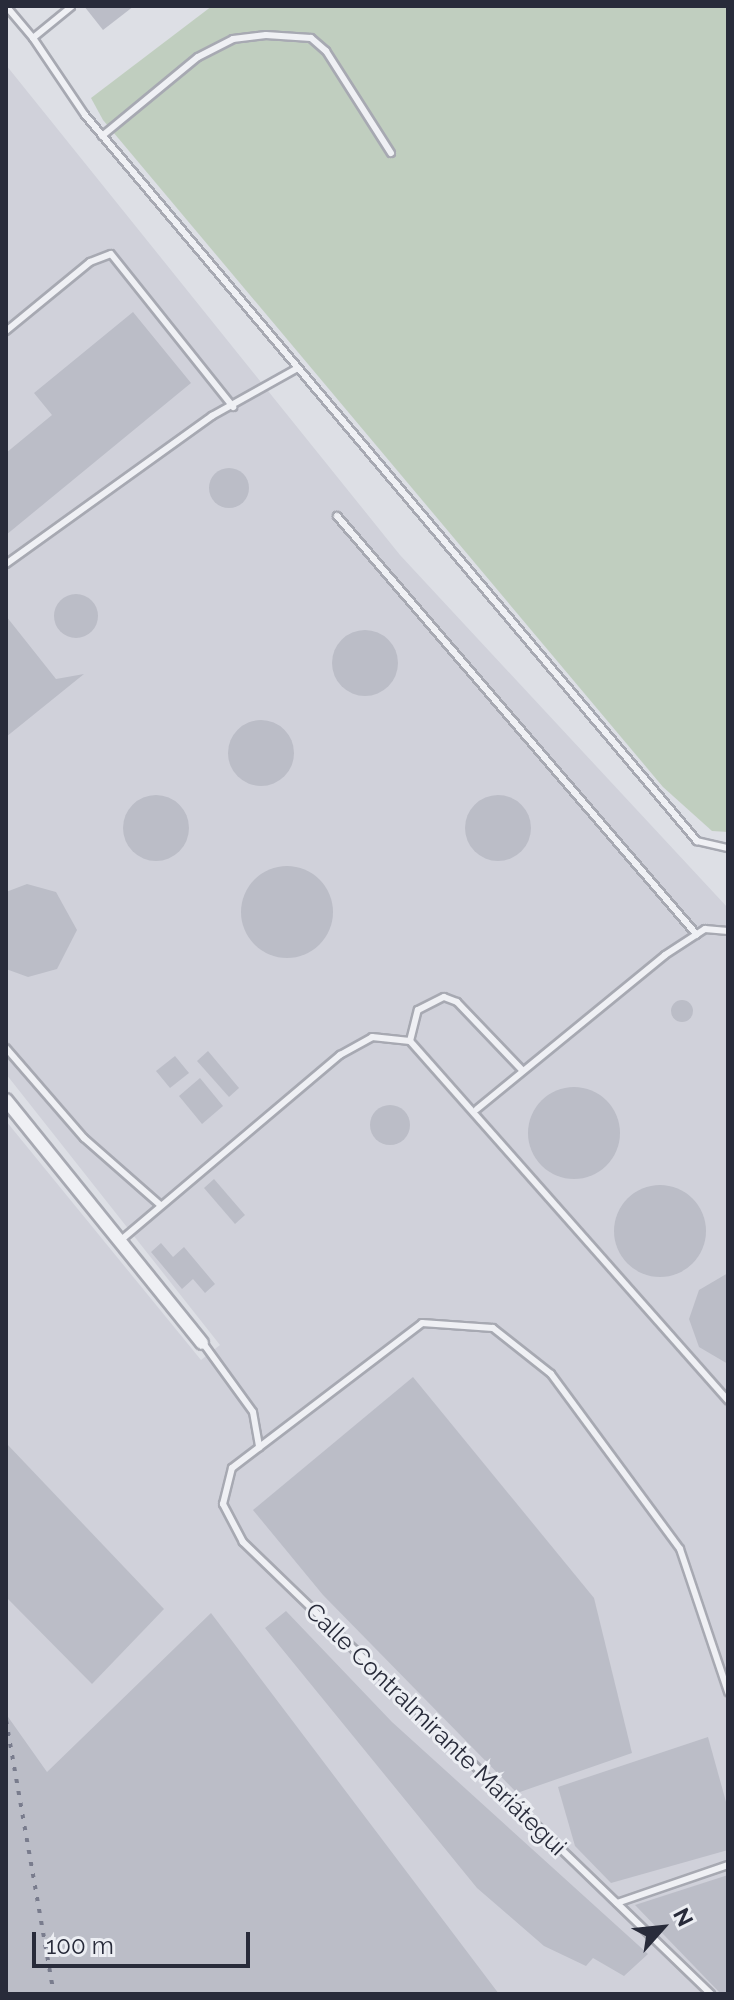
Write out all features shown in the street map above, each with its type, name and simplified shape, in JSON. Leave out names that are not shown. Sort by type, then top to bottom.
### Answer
[{"type":"street","points":[[6,1100],[202,1343]]},
{"type":"lane","points":[[6,6],[33,38],[102,136],[697,841],[728,848]]},
{"type":"lane","points":[[33,38],[71,7]]},
{"type":"lane","points":[[102,136],[198,57],[233,39],[266,35],[311,38],[326,51],[391,153]]},
{"type":"lane","points":[[6,331],[90,262],[111,254],[233,407]]},
{"type":"lane","points":[[6,564],[233,407],[298,368]]},
{"type":"lane","points":[[337,516],[697,935]]},
{"type":"lane","points":[[477,1109],[697,935],[728,931]]},
{"type":"lane","points":[[410,1041],[418,1010],[444,997],[523,1071]]},
{"type":"lane","points":[[121,1240],[159,1204],[340,1055],[372,1037],[410,1041],[477,1109],[728,1401]]},
{"type":"lane","points":[[6,1048],[84,1138],[159,1204]]},
{"type":"lane","name":"Calle Contralmirante Mariátegui","points":[[711,1994],[243,1542],[223,1504],[232,1468],[422,1323],[493,1328],[551,1374],[680,1549],[728,1692]]},
{"type":"lane","points":[[202,1343],[253,1412],[259,1447]]},
{"type":"lane","points":[[617,1903],[728,1865]]},
{"type":"shaded area","points":[[6,65],[400,555],[728,908],[728,1994],[6,1994],[6,1121],[201,1360],[220,1345],[6,1074]]},
{"type":"green space","points":[[212,6],[728,6],[728,832],[712,831],[663,787],[103,120],[91,98]]},
{"type":"building","points":[[84,6],[134,6],[103,30]]},
{"type":"building","points":[[133,312],[191,383],[6,535],[6,453],[52,415],[34,393]]},
{"type":"building","points":[[229,468],[243,474],[249,488],[243,502],[229,508],[215,502],[209,488],[215,474]]},
{"type":"building","points":[[76,594],[91,601],[98,616],[91,631],[76,638],[61,631],[54,616],[61,601]]},
{"type":"building","points":[[6,616],[56,679],[84,674],[6,737]]},
{"type":"building","points":[[365,630],[388,640],[398,663],[388,686],[365,696],[342,686],[332,663],[342,640]]},
{"type":"building","points":[[261,720],[284,730],[294,753],[284,776],[261,786],[238,776],[228,753],[238,730]]},
{"type":"building","points":[[156,795],[179,805],[189,828],[179,851],[156,861],[133,851],[123,828],[133,805]]},
{"type":"building","points":[[498,795],[521,805],[531,828],[521,851],[498,861],[475,851],[465,828],[475,805]]},
{"type":"building","points":[[287,866],[305,870],[319,880],[329,894],[333,912],[329,930],[319,944],[305,954],[287,958],[269,954],[255,944],[245,930],[241,912],[245,894],[255,880],[269,870]]},
{"type":"building","points":[[27,884],[56,892],[77,930],[57,969],[28,977],[6,969],[6,892]]},
{"type":"building","points":[[678,1000],[686,1000],[693,1011],[686,1022],[678,1022],[671,1015],[671,1007]]},
{"type":"building","points":[[208,1051],[239,1088],[229,1097],[197,1061]]},
{"type":"building","points":[[175,1056],[189,1073],[170,1088],[156,1071]]},
{"type":"building","points":[[200,1078],[223,1106],[202,1124],[179,1096]]},
{"type":"building","points":[[574,1087],[592,1091],[606,1101],[616,1115],[620,1133],[616,1151],[606,1165],[592,1175],[574,1179],[556,1175],[542,1165],[532,1151],[528,1133],[532,1115],[542,1101],[556,1091]]},
{"type":"building","points":[[390,1105],[404,1111],[410,1125],[404,1139],[390,1145],[376,1139],[370,1125],[376,1111]]},
{"type":"building","points":[[214,1179],[245,1215],[235,1224],[204,1188]]},
{"type":"building","points":[[660,1185],[678,1189],[692,1199],[702,1213],[706,1231],[702,1249],[692,1263],[678,1273],[660,1277],[642,1273],[628,1263],[618,1249],[614,1231],[618,1213],[628,1199],[642,1189]]},
{"type":"building","points":[[161,1243],[173,1257],[184,1247],[215,1284],[205,1293],[193,1279],[182,1289],[151,1252]]},
{"type":"building","points":[[728,1273],[728,1364],[699,1347],[689,1319],[699,1290]]},
{"type":"building","points":[[413,1377],[594,1598],[632,1753],[517,1793],[323,1595],[253,1510]]},
{"type":"building","points":[[6,1443],[164,1609],[92,1684],[6,1597]]},
{"type":"building","points":[[286,1611],[392,1722],[648,1954],[624,1976],[593,1958],[586,1966],[544,1946],[477,1888],[265,1628]]},
{"type":"building","points":[[211,1613],[499,1994],[6,1992],[6,1714],[47,1772]]},
{"type":"building","points":[[708,1737],[728,1809],[728,1850],[611,1883],[575,1846],[558,1787]]},
{"type":"building","points":[[728,1875],[728,1994],[721,1994],[635,1905]]},
{"type":"railway","points":[[6,1720],[54,1994]]}]
